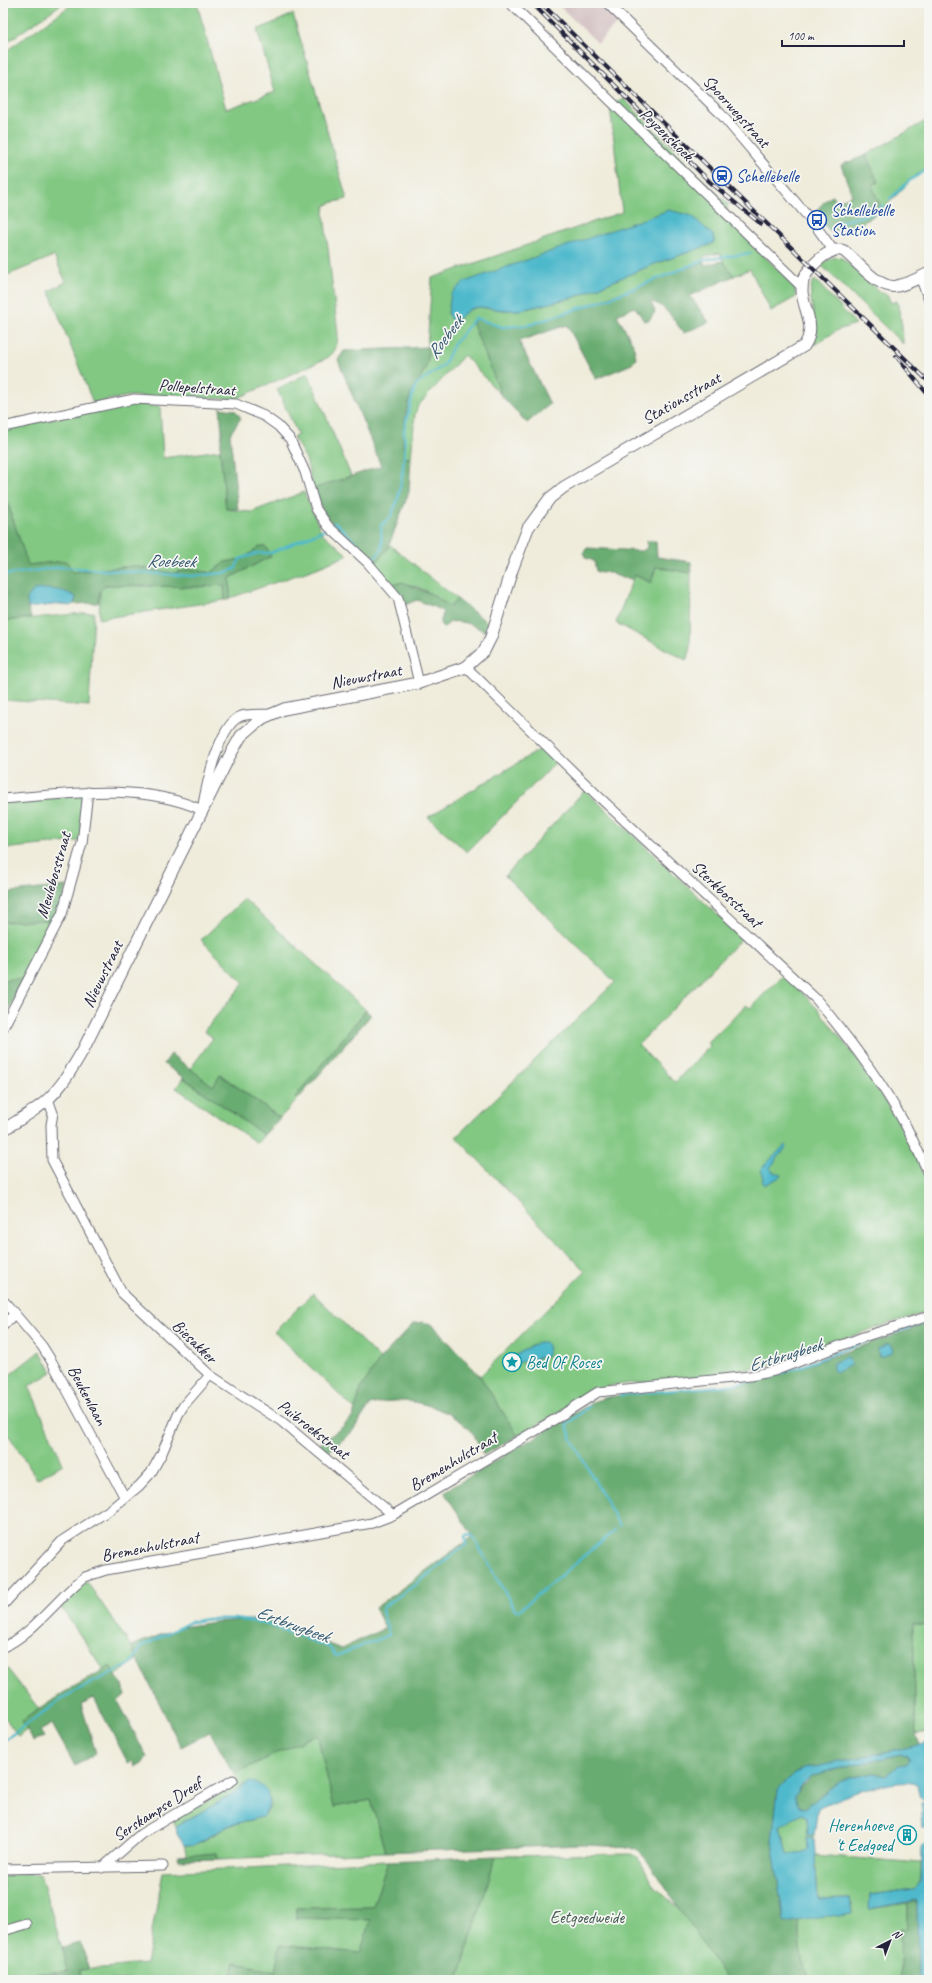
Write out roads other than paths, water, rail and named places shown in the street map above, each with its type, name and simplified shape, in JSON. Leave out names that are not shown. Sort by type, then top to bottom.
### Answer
[{"type":"street","name":"Peyzershoek","points":[[510,3],[802,288]]},
{"type":"street","name":"Spoorwegstraat","points":[[607,3],[720,113],[820,231],[833,250]]},
{"type":"street","points":[[802,288],[803,280],[807,274],[826,254],[833,250],[844,251],[879,282],[887,286],[897,286],[925,275],[929,300]]},
{"type":"street","name":"Stationsstraat","points":[[466,667],[484,651],[491,637],[520,547],[528,528],[550,498],[564,487],[804,346],[811,332],[802,288]]},
{"type":"street","name":"Pollepelstraat","points":[[3,427],[134,399],[236,404],[264,416],[278,426],[290,439],[305,472],[316,509],[328,526],[368,563],[398,598],[419,683]]},
{"type":"street","name":"Nieuwstraat","points":[[3,1130],[38,1108],[48,1099],[70,1073],[83,1050],[202,810],[242,736],[263,718],[284,709],[419,683],[466,667]]},
{"type":"street","name":"Sterkbosstraat","points":[[466,667],[592,790],[816,999],[841,1029],[864,1061],[906,1126],[929,1173]]},
{"type":"street","name":"Nieuwstraat","points":[[202,810],[205,791],[220,741],[234,720],[241,716],[272,714]]},
{"type":"street","points":[[3,800],[88,792],[127,792],[149,795],[189,804],[202,810]]},
{"type":"street","name":"Meulebosstraat","points":[[3,1028],[62,914],[82,843],[88,792]]},
{"type":"street","name":"Biesakker","points":[[3,1605],[64,1540],[96,1520],[125,1498],[151,1473],[184,1405],[210,1375],[130,1302],[118,1288],[52,1160],[51,1125],[53,1113],[48,1099]]},
{"type":"street","name":"Beukenlaan","points":[[3,1300],[42,1346],[52,1362],[125,1498]]},
{"type":"street","points":[[3,1326],[14,1314]]},
{"type":"street","name":"Bremenhulstraat","points":[[3,1647],[27,1632],[85,1577],[106,1570],[372,1523],[393,1515],[598,1392],[750,1376],[774,1371],[863,1337],[929,1316]]},
{"type":"street","name":"Puibroekstraat","points":[[210,1375],[281,1421],[393,1515]]},
{"type":"street","name":"Serskampse Dreef","points":[[102,1868],[141,1834],[233,1780]]},
{"type":"street","name":"Serskampse Dreef","points":[[3,1869],[163,1866]]},
{"type":"street","points":[[3,1931],[27,1924]]},
{"type":"water","points":[[669,210],[692,216],[713,235],[715,240],[712,244],[652,265],[575,297],[521,310],[504,310],[479,307],[470,309],[456,320],[450,319],[448,313],[451,294],[464,282]]},
{"type":"water","points":[[52,589],[69,593],[76,597],[74,604],[69,606],[61,604],[28,608],[27,598],[34,590]]},
{"type":"water","points":[[785,1145],[787,1146],[770,1168],[773,1172],[781,1175],[780,1177],[764,1185],[762,1183],[763,1178],[760,1170]]},
{"type":"water","points":[[538,1342],[545,1342],[548,1345],[548,1353],[546,1356],[510,1365],[510,1360],[513,1357]]},
{"type":"water","points":[[888,1344],[891,1346],[893,1351],[884,1356],[879,1356],[878,1349]]},
{"type":"water","points":[[848,1357],[851,1365],[836,1372],[833,1370],[833,1363]]},
{"type":"water","points":[[929,1743],[928,1798],[921,1799],[918,1785],[898,1783],[883,1785],[838,1799],[818,1808],[814,1835],[808,1835],[807,1817],[801,1814],[780,1826],[787,1854],[806,1852],[808,1850],[807,1837],[814,1838],[818,1899],[850,1898],[852,1913],[784,1923],[772,1841],[778,1790],[795,1773],[805,1769]],"holes":[[[901,1754],[906,1755],[909,1759],[906,1764],[899,1765],[885,1776],[874,1773],[841,1780],[805,1808],[799,1807],[794,1796],[804,1782],[812,1775]]]},
{"type":"water","points":[[249,1782],[262,1786],[269,1795],[269,1806],[262,1817],[230,1825],[192,1846],[184,1845],[177,1834],[176,1826],[228,1797]]},
{"type":"water","points":[[927,1802],[929,1828],[923,1828],[921,1803]]},
{"type":"water","points":[[929,1842],[929,1980],[918,1980],[917,1900],[869,1909],[870,1895],[914,1889],[921,1882],[923,1845]]},
{"type":"waterway","name":"Roebeek","points":[[922,173],[929,167]]},
{"type":"waterway","name":"Roebeek","points":[[890,199],[909,181],[920,174]]},
{"type":"waterway","name":"Roebeek","points":[[840,222],[873,213],[884,205]]},
{"type":"waterway","name":"Roebeek","points":[[332,524],[336,523],[373,560],[382,549],[381,525],[391,517],[398,498],[405,448],[404,430],[414,390],[417,384],[444,365],[454,344],[475,318],[502,327],[529,325],[607,299],[704,260],[751,253]]},
{"type":"waterway","name":"Roebeek","points":[[3,575],[61,567],[192,576],[223,573],[235,569],[240,559],[258,553],[271,553],[326,529]]},
{"type":"waterway","name":"Ertbrugbeek","points":[[620,1395],[722,1386],[761,1380],[798,1368],[852,1346],[929,1321]]},
{"type":"waterway","points":[[589,1406],[567,1425],[572,1440],[620,1526]]},
{"type":"waterway","name":"Ertbrugbeek","points":[[3,1739],[6,1739],[66,1696],[133,1662],[141,1647],[190,1622],[208,1619],[234,1619],[257,1622],[329,1647],[336,1656],[389,1635],[382,1611],[383,1607],[415,1585],[464,1546],[466,1544],[465,1536],[471,1535],[475,1540],[515,1610],[518,1611],[615,1530]]},
{"type":"railway","points":[[532,3],[710,182],[761,224]]},
{"type":"railway","points":[[541,3],[929,382]]},
{"type":"railway","points":[[896,356],[929,396]]},
{"type":"place","name":"Schellebelle","points":[[722,176]]},
{"type":"place","name":"Schellebelle Station","points":[[817,220]]},
{"type":"place","name":"Bed Of Roses","points":[[512,1362]]},
{"type":"place","name":"Herenhoeve 't Eedgoed","points":[[907,1835]]},
{"type":"park label","name":"Eetgoedweide","points":[[587,1917]]}]
